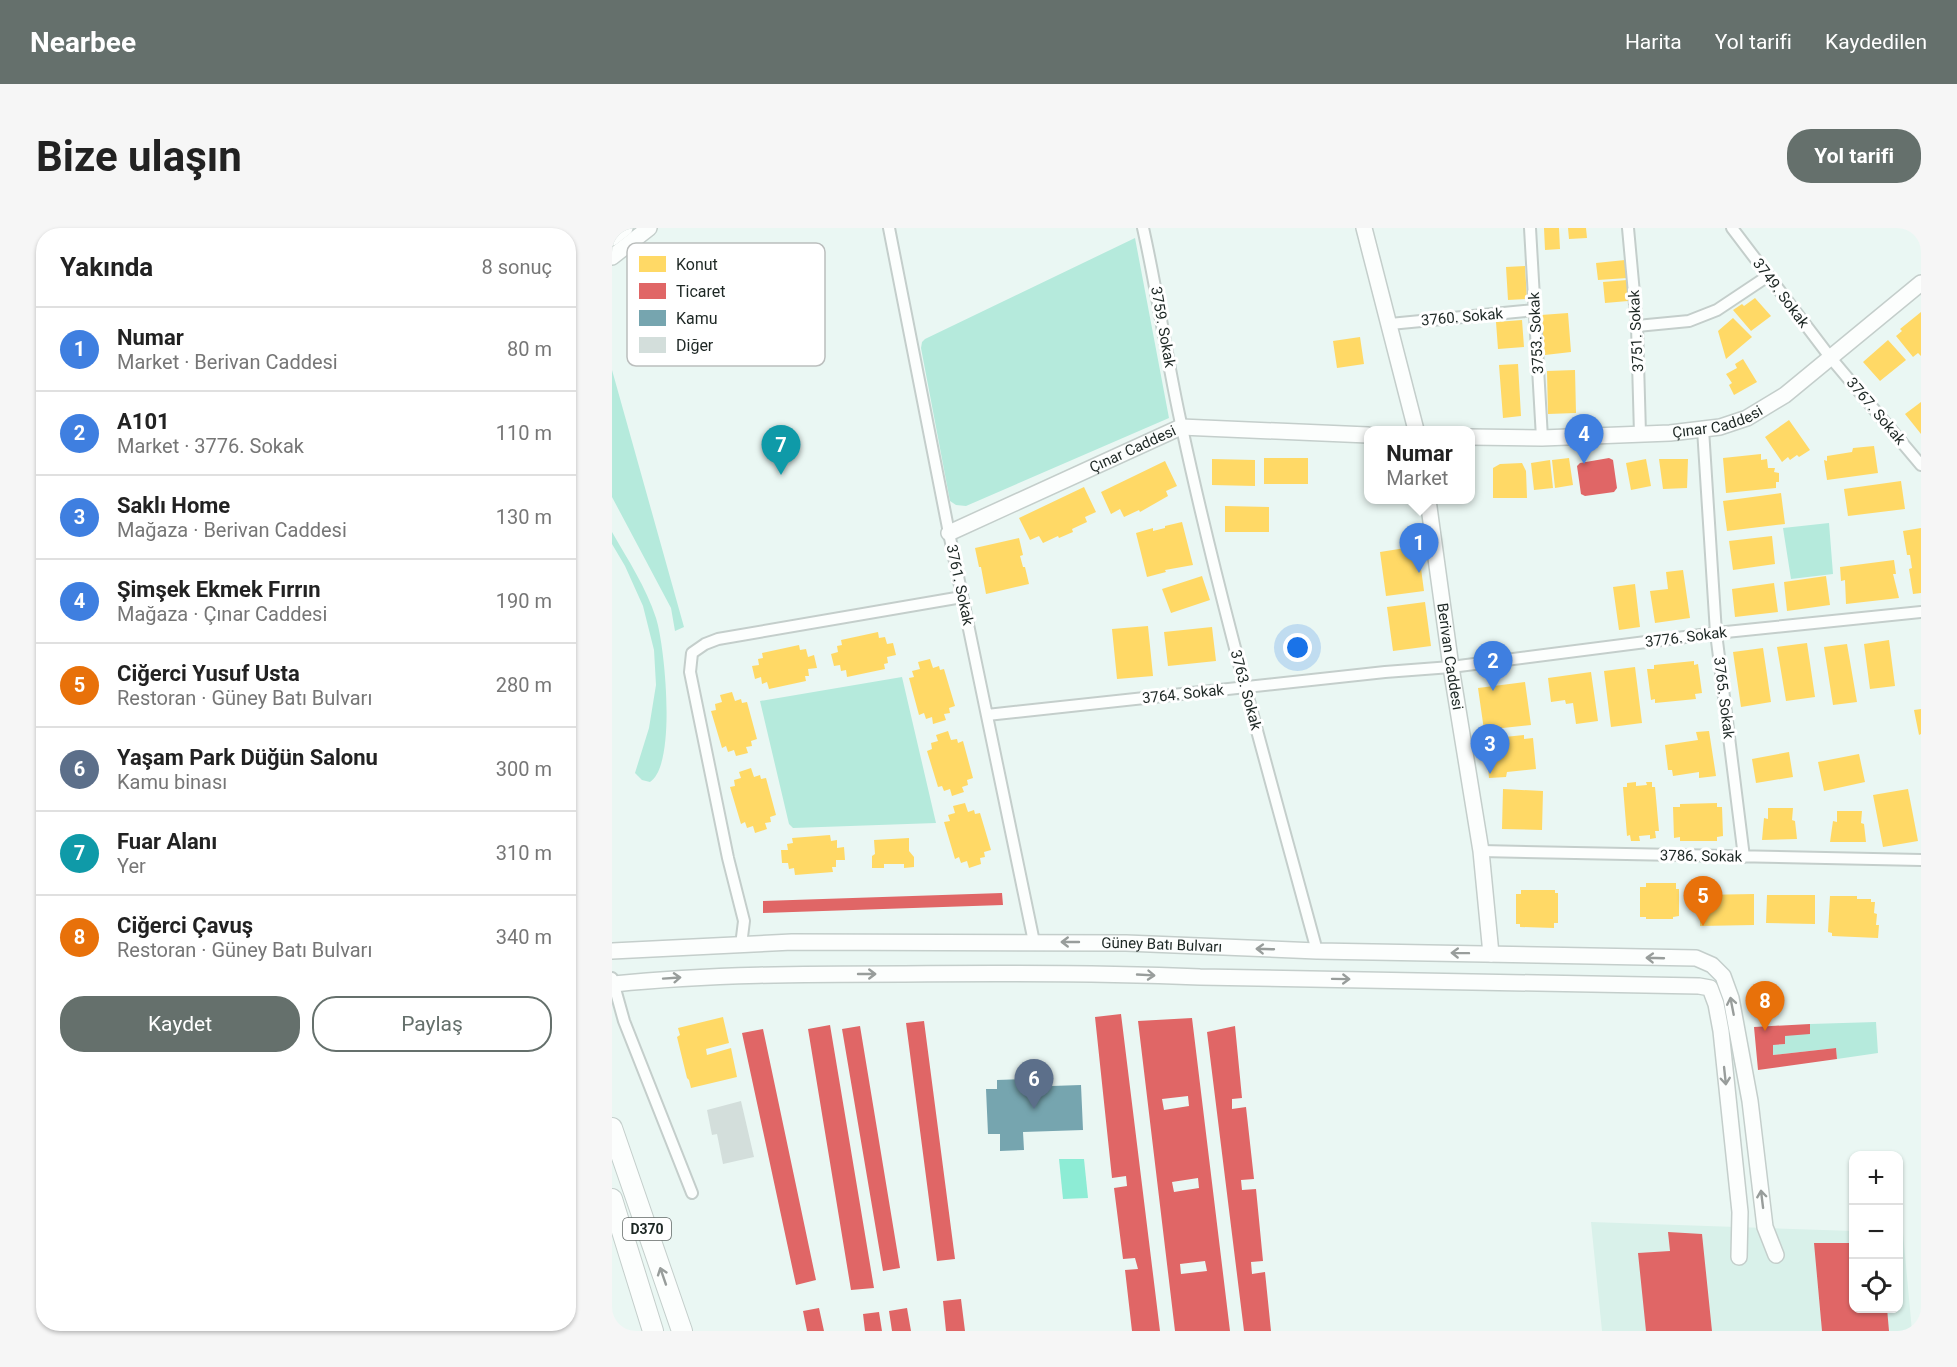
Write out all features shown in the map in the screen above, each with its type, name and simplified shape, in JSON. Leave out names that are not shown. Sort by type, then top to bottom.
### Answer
[{"type":"highway","name":"D370","points":[[612,1128],[682,1331]]},
{"type":"highway","name":"D370","points":[[612,1199],[653,1331]]},
{"type":"street","points":[[612,238],[625,228]]},
{"type":"street","points":[[630,243],[649,228]]},
{"type":"street","name":"3761. Sokak","points":[[889,228],[949,533],[1034,942]]},
{"type":"street","name":"3759. Sokak","points":[[1143,228],[1155,280],[1181,427]]},
{"type":"street","points":[[1364,228],[1415,426]]},
{"type":"street","name":"3753. Sokak","points":[[1530,228],[1542,438]]},
{"type":"street","name":"3751. Sokak","points":[[1628,228],[1637,326],[1640,434]]},
{"type":"street","name":"3749. Sokak","points":[[1732,228],[1830,357]]},
{"type":"street","points":[[612,257],[627,245]]},
{"type":"street","points":[[1637,326],[1689,321],[1717,310],[1768,276]]},
{"type":"street","name":"Çınar Caddesi","points":[[1475,437],[1542,438],[1720,428],[1747,418],[1785,395],[1921,284]]},
{"type":"street","name":"3760. Sokak","points":[[1390,324],[1535,310]]},
{"type":"street","name":"3767. Sokak","points":[[1830,357],[1919,457]]},
{"type":"street","name":"Çınar Caddesi","points":[[949,533],[1181,427],[1364,435]]},
{"type":"street","name":"3763. Sokak","points":[[1181,427],[1229,628],[1317,951]]},
{"type":"street","name":"3765. Sokak","points":[[1703,429],[1716,633],[1744,857]]},
{"type":"street","name":"Berivan Caddesi","points":[[1429,504],[1451,667],[1481,851],[1491,954]]},
{"type":"street","points":[[741,945],[744,921],[728,858],[690,672],[692,653],[718,639],[962,597]]},
{"type":"street","name":"3776. Sokak","points":[[1451,667],[1716,633],[1921,612]]},
{"type":"street","name":"3764. Sokak","points":[[987,715],[1397,670],[1451,667]]},
{"type":"street","name":"3786. Sokak","points":[[1481,851],[1921,860]]},
{"type":"street","name":"Güney Batı Bulvarı","points":[[612,951],[814,942],[1034,942],[1126,943],[1317,951],[1696,958],[1712,965],[1723,976],[1731,998],[1750,1101],[1765,1227],[1776,1255]]},
{"type":"street","name":"Güney Batı Bulvarı","points":[[613,981],[742,975],[1093,974],[1710,988],[1716,1004],[1721,1031],[1740,1212],[1739,1257]]},
{"type":"street","points":[[613,981],[624,1020],[692,1193]]},
{"type":"shaded area","points":[[1135,238],[1169,418],[966,506],[956,505],[950,501],[921,348],[922,342]]},
{"type":"shaded area","points":[[612,370],[684,627],[675,631],[671,608],[612,497]]},
{"type":"shaded area","points":[[1829,523],[1833,574],[1791,579],[1783,528]]},
{"type":"shaded area","points":[[612,532],[647,595],[656,618],[663,653],[666,704],[664,753],[658,771],[650,782],[642,780],[635,773],[649,728],[656,685],[654,650],[643,606],[612,544]]},
{"type":"shaded area","points":[[902,677],[936,823],[793,828],[789,824],[760,701]]},
{"type":"shaded area","points":[[1876,1022],[1878,1053],[1837,1059],[1836,1048],[1773,1055],[1773,1045],[1785,1044],[1785,1036],[1810,1024]]},
{"type":"shaded area","points":[[1059,1159],[1084,1159],[1088,1198],[1063,1199]]},
{"type":"shaded area","points":[[1591,1222],[1849,1231],[1849,1313],[1903,1313],[1903,1233],[1912,1331],[1602,1331]]},
{"type":"building: Konut","points":[[1544,228],[1559,228],[1560,249],[1545,250]]},
{"type":"building: Konut","points":[[1568,228],[1586,228],[1587,238],[1569,239]]},
{"type":"building: Konut","points":[[1625,260],[1627,278],[1598,280],[1596,263]]},
{"type":"building: Konut","points":[[1525,266],[1527,299],[1508,300],[1506,267]]},
{"type":"building: Konut","points":[[1627,280],[1628,301],[1605,303],[1603,282]]},
{"type":"building: Konut","points":[[1755,298],[1771,316],[1751,331],[1733,310]]},
{"type":"building: Konut","points":[[1921,312],[1921,356],[1918,353],[1913,357],[1896,336],[1902,331],[1900,329]]},
{"type":"building: Konut","points":[[1568,313],[1571,352],[1545,355],[1541,315]]},
{"type":"building: Konut","points":[[1733,318],[1752,337],[1726,359],[1718,331]]},
{"type":"building: Konut","points":[[1522,320],[1524,347],[1498,349],[1496,322]]},
{"type":"building: Konut","points":[[1360,337],[1364,364],[1337,368],[1333,341]]},
{"type":"building: Konut","points":[[1888,340],[1906,360],[1880,381],[1863,362]]},
{"type":"building: Konut","points":[[1743,359],[1757,382],[1734,395],[1729,385],[1732,383],[1726,374],[1737,368],[1735,364]]},
{"type":"building: Konut","points":[[1518,364],[1521,416],[1503,418],[1499,365]]},
{"type":"building: Konut","points":[[1575,370],[1576,413],[1548,414],[1547,371]]},
{"type":"building: Konut","points":[[1921,402],[1921,434],[1905,414]]},
{"type":"building: Konut","points":[[1789,420],[1810,450],[1790,460],[1788,457],[1782,462],[1765,437]]},
{"type":"building: Konut","points":[[1874,446],[1878,473],[1827,480],[1824,460],[1827,461],[1827,456],[1852,452],[1853,448]]},
{"type":"building: Konut","points":[[1761,454],[1761,460],[1767,459],[1768,468],[1775,468],[1774,472],[1779,473],[1776,488],[1726,493],[1723,458]]},
{"type":"building: Konut","points":[[1264,458],[1308,458],[1308,484],[1264,484]]},
{"type":"building: Konut","points":[[1569,458],[1573,485],[1555,488],[1552,460]]},
{"type":"building: Konut","points":[[1212,459],[1255,460],[1255,486],[1212,485]]},
{"type":"building: Konut","points":[[1646,459],[1651,486],[1631,490],[1626,463]]},
{"type":"building: Konut","points":[[1659,459],[1688,459],[1687,488],[1663,489]]},
{"type":"building: Konut","points":[[1550,460],[1553,488],[1534,490],[1531,463]]},
{"type":"building: Konut","points":[[1165,461],[1177,486],[1166,491],[1168,496],[1140,512],[1139,510],[1124,517],[1120,509],[1111,514],[1101,492]]},
{"type":"building: Konut","points":[[1522,463],[1526,471],[1527,498],[1493,498],[1493,468],[1500,464]]},
{"type":"building: Konut","points":[[1901,481],[1905,509],[1848,516],[1844,489]]},
{"type":"building: Konut","points":[[1084,487],[1096,512],[1085,517],[1087,522],[1059,538],[1058,536],[1043,543],[1039,536],[1030,540],[1019,518]]},
{"type":"building: Konut","points":[[1781,493],[1785,524],[1727,531],[1723,501]]},
{"type":"building: Konut","points":[[1225,506],[1269,507],[1269,532],[1225,532]]},
{"type":"building: Konut","points":[[1182,522],[1193,565],[1165,570],[1166,572],[1147,577],[1136,533],[1153,528],[1153,531]]},
{"type":"building: Konut","points":[[1921,528],[1921,593],[1913,594],[1909,569],[1912,568],[1910,555],[1907,555],[1903,531]]},
{"type":"building: Konut","points":[[1772,536],[1775,564],[1733,570],[1729,541]]},
{"type":"building: Konut","points":[[1019,538],[1023,555],[1020,556],[1029,584],[986,594],[975,548]]},
{"type":"building: Konut","points":[[1418,546],[1424,591],[1386,596],[1380,552]]},
{"type":"building: Konut","points":[[1894,560],[1896,574],[1893,574],[1899,598],[1846,604],[1845,580],[1841,581],[1840,567]]},
{"type":"building: Konut","points":[[1683,570],[1690,618],[1655,623],[1650,591],[1668,589],[1666,572]]},
{"type":"building: Konut","points":[[1202,576],[1210,600],[1171,613],[1162,589]]},
{"type":"building: Konut","points":[[1826,576],[1830,605],[1787,611],[1784,582]]},
{"type":"building: Konut","points":[[1774,583],[1778,612],[1735,617],[1732,589]]},
{"type":"building: Konut","points":[[1635,584],[1640,627],[1619,630],[1613,587]]},
{"type":"building: Konut","points":[[1425,602],[1431,646],[1393,651],[1387,607]]},
{"type":"building: Konut","points":[[1148,626],[1153,676],[1117,679],[1112,629]]},
{"type":"building: Konut","points":[[1212,627],[1216,661],[1168,666],[1164,632]]},
{"type":"building: Konut","points":[[878,632],[879,638],[885,637],[887,644],[893,643],[896,655],[887,657],[888,663],[884,664],[885,669],[847,677],[846,670],[841,671],[840,665],[834,666],[831,654],[838,652],[837,646],[842,645],[841,640]]},
{"type":"building: Konut","points":[[1889,640],[1895,686],[1870,689],[1864,644]]},
{"type":"building: Konut","points":[[1807,643],[1815,697],[1786,701],[1777,647]]},
{"type":"building: Konut","points":[[1847,644],[1857,702],[1833,705],[1824,647]]},
{"type":"building: Konut","points":[[799,645],[800,650],[806,649],[808,657],[814,655],[817,668],[808,669],[809,676],[805,676],[806,681],[769,689],[767,682],[762,684],[761,677],[755,679],[752,666],[759,665],[758,659],[763,658],[762,653]]},
{"type":"building: Konut","points":[[1763,648],[1771,702],[1741,707],[1733,652]]},
{"type":"building: Konut","points":[[930,659],[933,668],[939,666],[940,670],[944,669],[955,706],[949,708],[950,713],[944,714],[946,720],[933,724],[932,717],[926,719],[924,713],[919,715],[909,678],[914,677],[912,671],[920,669],[918,662]]},
{"type":"building: Konut","points":[[1694,661],[1694,665],[1698,664],[1702,693],[1695,694],[1696,699],[1655,703],[1655,699],[1651,700],[1647,669],[1654,669],[1654,665]]},
{"type":"building: Konut","points":[[1635,667],[1642,723],[1611,727],[1604,671]]},
{"type":"building: Konut","points":[[1591,672],[1598,721],[1576,724],[1573,703],[1566,704],[1565,700],[1551,702],[1548,678]]},
{"type":"building: Konut","points":[[1525,682],[1531,725],[1484,730],[1478,688]]},
{"type":"building: Konut","points":[[732,692],[735,701],[741,699],[742,703],[747,702],[757,739],[751,741],[752,746],[746,747],[748,753],[736,756],[734,750],[728,752],[726,746],[722,748],[711,711],[716,710],[715,704],[722,702],[720,695]]},
{"type":"building: Konut","points":[[1921,709],[1921,734],[1919,735],[1914,710]]},
{"type":"building: Konut","points":[[948,731],[951,740],[957,739],[958,743],[963,741],[973,778],[967,780],[968,785],[962,787],[964,792],[952,796],[950,789],[944,791],[942,786],[938,787],[927,751],[932,749],[931,743],[938,741],[936,735]]},
{"type":"building: Konut","points":[[1709,731],[1716,776],[1699,778],[1699,772],[1673,776],[1672,770],[1668,770],[1665,745],[1698,740],[1696,732]]},
{"type":"building: Konut","points":[[1524,735],[1524,739],[1533,738],[1536,769],[1507,772],[1506,777],[1489,778],[1485,739]]},
{"type":"building: Konut","points":[[1789,752],[1793,777],[1756,783],[1752,759]]},
{"type":"building: Konut","points":[[1859,754],[1865,782],[1824,791],[1818,762]]},
{"type":"building: Konut","points":[[751,768],[754,777],[760,775],[761,779],[766,778],[776,815],[770,817],[771,822],[765,823],[767,829],[755,833],[753,826],[747,828],[745,822],[741,824],[730,787],[735,786],[734,780],[741,778],[739,772]]},
{"type":"building: Konut","points":[[1636,782],[1636,786],[1652,782],[1652,787],[1655,787],[1659,831],[1655,831],[1656,838],[1650,839],[1650,835],[1639,836],[1640,841],[1631,841],[1630,835],[1627,836],[1623,787],[1627,787],[1627,783]]},
{"type":"building: Konut","points":[[1503,789],[1543,791],[1542,830],[1502,829]]},
{"type":"building: Konut","points":[[1908,789],[1918,841],[1883,847],[1873,795]]},
{"type":"building: Konut","points":[[965,803],[968,812],[974,810],[975,814],[980,813],[991,850],[984,852],[985,857],[980,858],[981,864],[969,868],[967,861],[961,863],[959,857],[955,859],[944,822],[950,821],[948,815],[955,813],[953,806]]},
{"type":"building: Konut","points":[[1717,803],[1717,807],[1722,807],[1723,836],[1717,837],[1717,841],[1680,841],[1680,837],[1674,838],[1673,807],[1680,807],[1680,804]]},
{"type":"building: Konut","points":[[1768,808],[1793,808],[1792,820],[1795,821],[1797,839],[1762,840],[1764,818],[1768,819]]},
{"type":"building: Konut","points":[[1837,811],[1862,811],[1861,823],[1864,824],[1866,842],[1830,842],[1833,821],[1837,822]]},
{"type":"building: Konut","points":[[830,835],[831,841],[837,840],[837,848],[844,847],[845,860],[836,860],[836,867],[832,867],[833,872],[795,875],[794,868],[789,869],[788,863],[782,863],[781,850],[788,850],[787,844],[793,843],[792,838]]},
{"type":"building: Konut","points":[[909,838],[909,851],[914,857],[914,867],[904,868],[904,864],[884,864],[884,868],[872,868],[872,856],[875,854],[874,840]]},
{"type":"building: Konut","points":[[1646,883],[1676,883],[1676,889],[1679,889],[1679,916],[1673,919],[1640,917],[1640,887],[1646,887]]},
{"type":"building: Konut","points":[[1521,890],[1555,890],[1555,893],[1558,893],[1558,923],[1554,923],[1554,928],[1520,927],[1520,924],[1516,924],[1516,894],[1521,894]]},
{"type":"building: Konut","points":[[1754,894],[1754,925],[1700,926],[1700,895]]},
{"type":"building: Konut","points":[[1767,895],[1815,895],[1815,924],[1766,923]]},
{"type":"building: Konut","points":[[1830,896],[1857,896],[1857,899],[1871,899],[1871,902],[1875,902],[1876,925],[1879,925],[1878,938],[1832,936],[1832,933],[1828,932]]},
{"type":"building: Konut","points":[[723,1017],[729,1043],[706,1049],[707,1055],[731,1048],[737,1077],[691,1088],[677,1037],[680,1035],[678,1028]]},
{"type":"building: Ticaret","points":[[1609,458],[1613,460],[1617,488],[1614,492],[1585,496],[1581,494],[1577,466],[1580,463]]},
{"type":"building: Ticaret","points":[[1002,893],[1003,905],[763,913],[763,901]]},
{"type":"building: Ticaret","points":[[1121,1014],[1160,1331],[1132,1331],[1125,1270],[1138,1269],[1135,1258],[1123,1259],[1114,1188],[1127,1186],[1126,1176],[1112,1178],[1095,1017]]},
{"type":"building: Ticaret","points":[[1192,1018],[1230,1331],[1175,1331],[1138,1021]],"holes":[[[1188,1096],[1189,1106],[1164,1110],[1162,1099]],[[1198,1178],[1199,1188],[1174,1192],[1172,1182]],[[1205,1261],[1207,1271],[1181,1274],[1180,1264]]]},
{"type":"building: Ticaret","points":[[924,1021],[955,1259],[937,1261],[906,1023]]},
{"type":"building: Ticaret","points":[[1810,1024],[1810,1034],[1785,1036],[1785,1044],[1773,1045],[1773,1055],[1836,1048],[1837,1059],[1758,1070],[1754,1027]]},
{"type":"building: Ticaret","points":[[830,1025],[874,1288],[851,1290],[808,1029]]},
{"type":"building: Ticaret","points":[[860,1026],[900,1268],[883,1271],[842,1029]]},
{"type":"building: Ticaret","points":[[1235,1026],[1242,1098],[1232,1099],[1232,1109],[1246,1107],[1254,1179],[1241,1180],[1242,1190],[1256,1189],[1263,1261],[1251,1262],[1252,1274],[1265,1272],[1271,1331],[1244,1331],[1207,1032]]},
{"type":"building: Ticaret","points":[[763,1029],[816,1280],[796,1285],[742,1033]]},
{"type":"building: Ticaret","points":[[1668,1232],[1702,1234],[1712,1331],[1646,1331],[1638,1253],[1670,1251]]},
{"type":"building: Ticaret","points":[[1814,1243],[1849,1243],[1849,1313],[1887,1313],[1889,1331],[1822,1331]]},
{"type":"building: Ticaret","points":[[961,1299],[965,1331],[946,1331],[943,1301]]},
{"type":"building: Ticaret","points":[[819,1308],[824,1331],[807,1331],[803,1311]]},
{"type":"building: Ticaret","points":[[907,1308],[911,1331],[892,1331],[889,1311]]},
{"type":"building: Ticaret","points":[[879,1312],[882,1331],[865,1331],[863,1314]]},
{"type":"building: Kamu","points":[[1022,1079],[1022,1087],[1081,1085],[1083,1130],[1023,1132],[1024,1150],[1000,1151],[1000,1134],[988,1134],[986,1089],[997,1089],[997,1080]]},
{"type":"building: Diğer","points":[[741,1101],[754,1157],[723,1164],[717,1134],[712,1135],[707,1110]]},
{"type":"place","name":"Şimşek Ekmek Fırrın","points":[[1584,464]]},
{"type":"place","name":"Fuar Alanı","points":[[781,475]]},
{"type":"place","name":"Numar","points":[[1419,573]]},
{"type":"place","name":"A101","points":[[1493,691]]},
{"type":"place","name":"Saklı Home","points":[[1490,774]]},
{"type":"place","name":"Ciğerci Yusuf Usta","points":[[1703,926]]},
{"type":"place","name":"Ciğerci Çavuş","points":[[1765,1031]]},
{"type":"place","name":"Yaşam Park Düğün Salonu","points":[[1034,1109]]}]
